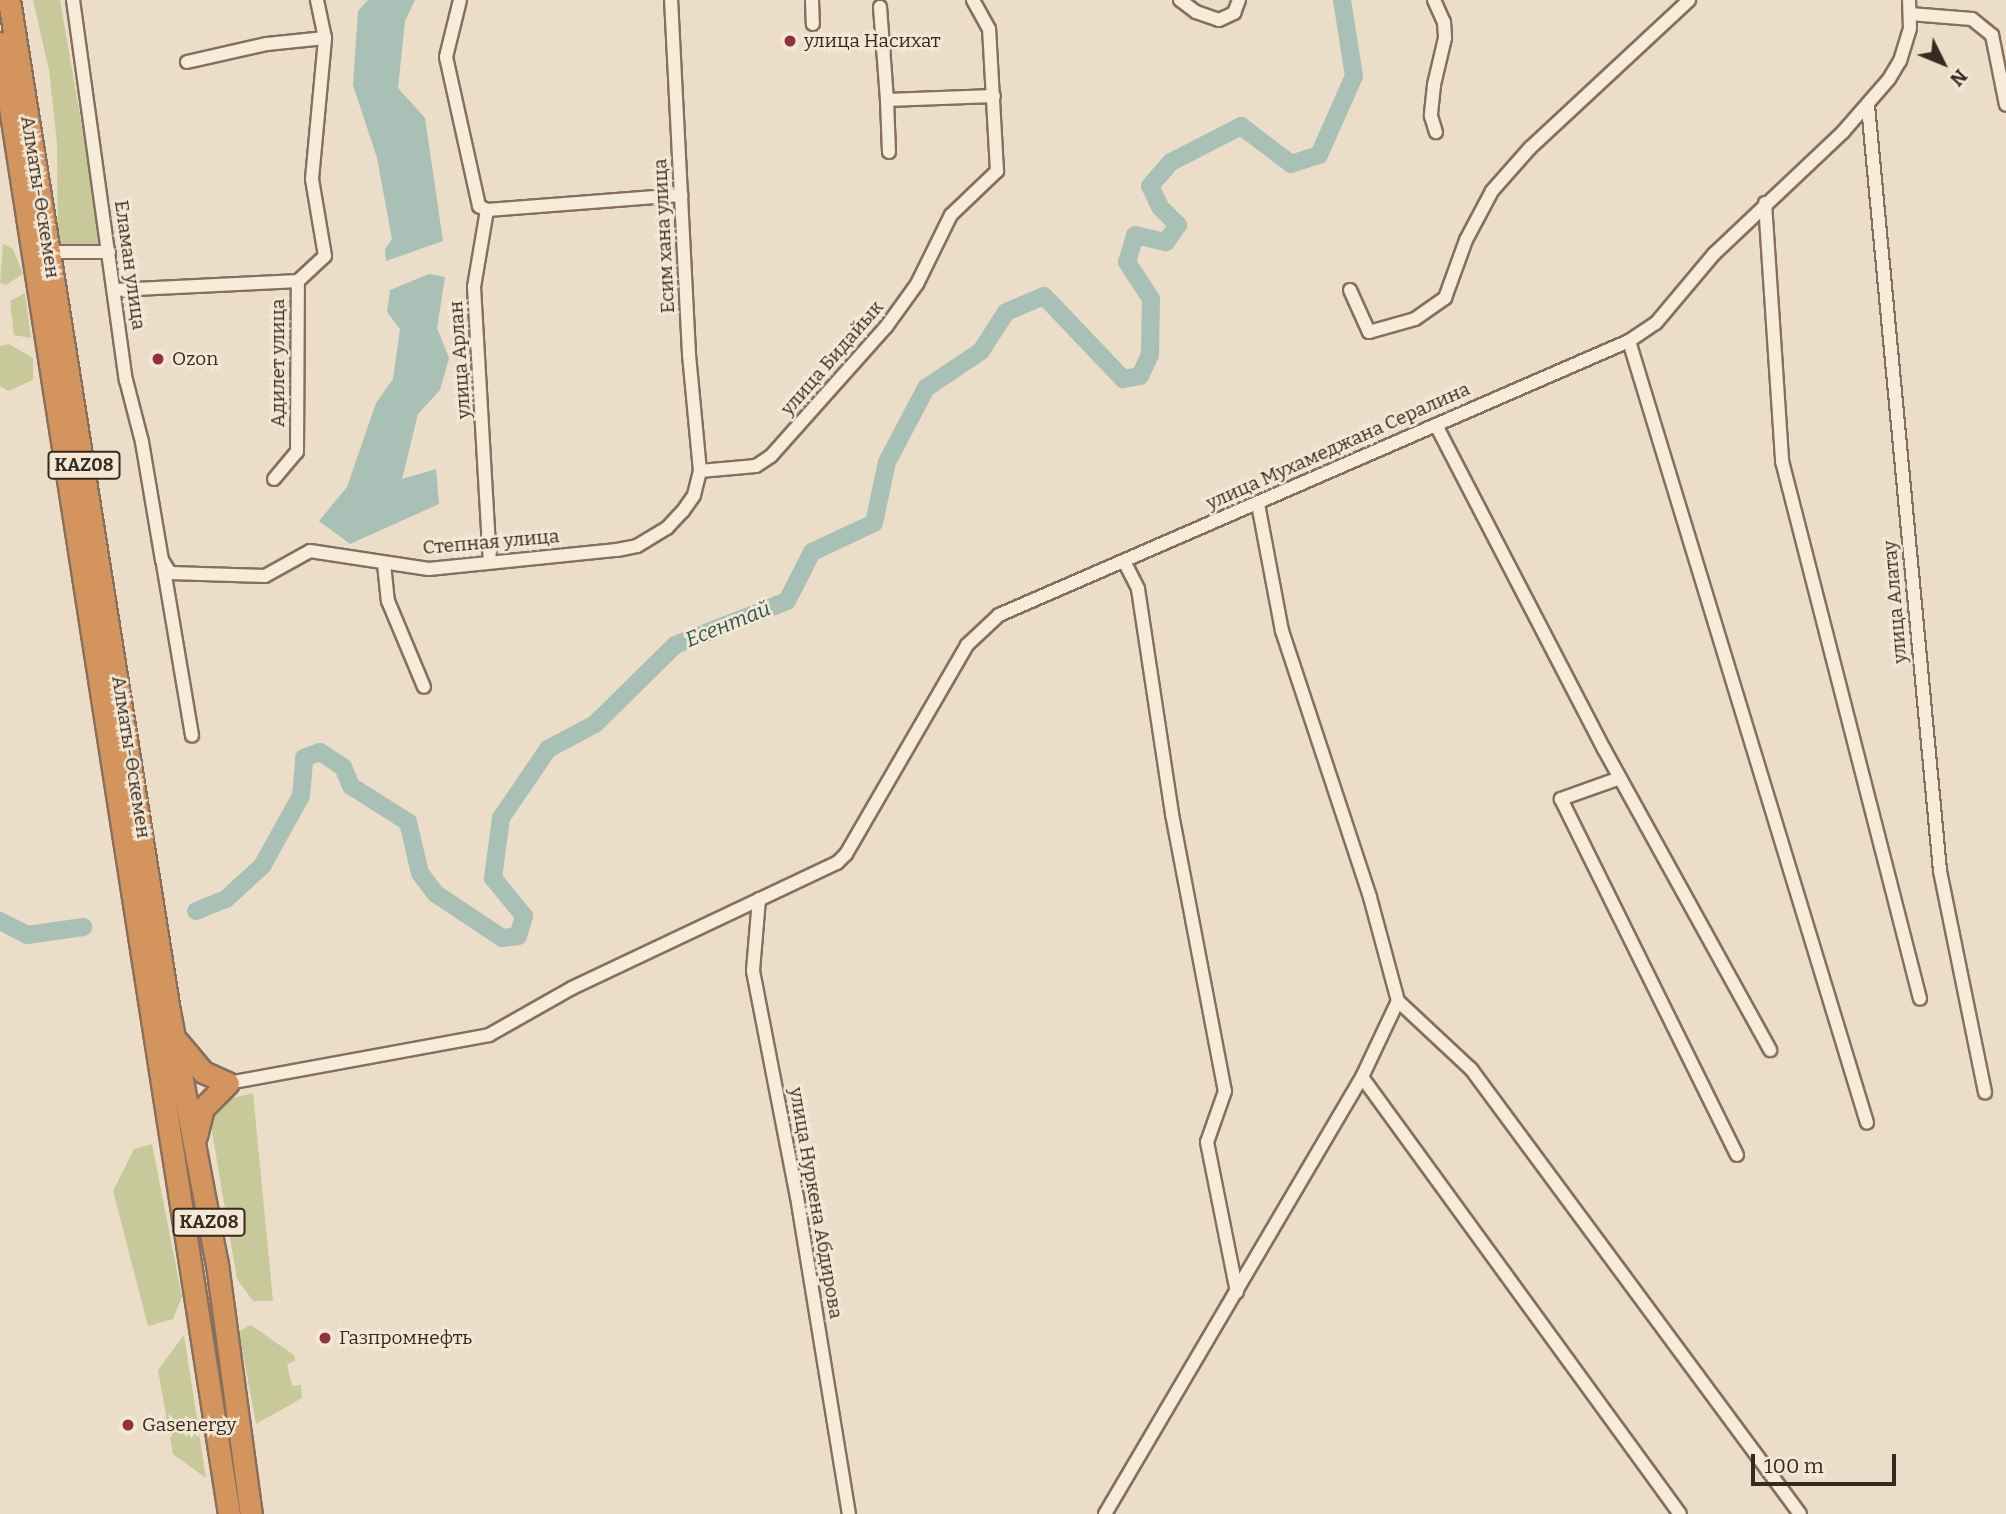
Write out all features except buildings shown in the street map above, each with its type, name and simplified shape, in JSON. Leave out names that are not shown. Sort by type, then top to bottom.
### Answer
[{"type":"highway","name":"Алматы-Өскемен","points":[[9,0],[159,931],[173,1036],[217,1264],[251,1514]]},
{"type":"highway","name":"Алматы-Өскемен","points":[[0,43],[229,1514]]},
{"type":"highway","points":[[173,1036],[203,1072],[228,1083],[204,1108],[195,1149]]},
{"type":"street","name":"Еламан улица","points":[[73,0],[116,290],[126,380],[142,442],[162,560],[170,573]]},
{"type":"street","name":"Адилет улица","points":[[274,480],[297,452],[298,281],[325,256],[312,179],[326,38],[317,0]]},
{"type":"street","points":[[460,0],[447,65],[479,206],[487,210],[681,195]]},
{"type":"street","name":"Есим хана улица","points":[[671,0],[700,471]]},
{"type":"street","points":[[812,0],[813,24]]},
{"type":"street","points":[[887,100],[994,96],[989,29],[973,0]]},
{"type":"street","points":[[1180,0],[1196,12],[1219,20],[1234,13],[1238,0]]},
{"type":"street","points":[[1434,0],[1444,22],[1445,38],[1434,85],[1432,116],[1436,132]]},
{"type":"street","points":[[1350,290],[1369,332],[1415,319],[1445,298],[1466,240],[1492,191],[1530,148],[1689,0]]},
{"type":"street","name":"улица Мухамеджана Сералина","points":[[228,1083],[489,1035],[572,988],[759,899],[846,854],[977,632],[999,615],[1629,341],[1656,323],[1714,254],[1868,106],[1900,61],[1910,14],[1909,0]]},
{"type":"street","points":[[880,7],[889,152]]},
{"type":"street","points":[[1910,14],[1972,19],[1992,35],[2006,105]]},
{"type":"street","points":[[187,62],[267,44],[326,38]]},
{"type":"street","name":"улица Бидайык","points":[[700,471],[756,466],[771,456],[886,327],[917,284],[951,215],[997,172],[994,96]]},
{"type":"street","name":"улица Алатау","points":[[1868,106],[1940,871],[1985,1092]]},
{"type":"street","points":[[1765,203],[1782,461],[1920,999]]},
{"type":"street","name":"улица Арлан","points":[[487,210],[474,287],[490,562]]},
{"type":"street","points":[[49,252],[109,252]]},
{"type":"street","points":[[116,290],[298,281]]},
{"type":"street","points":[[1629,341],[1867,1123]]},
{"type":"street","points":[[1436,425],[1620,778],[1770,1050]]},
{"type":"street","name":"Степная улица","points":[[170,573],[265,576],[310,551],[429,569],[637,546],[667,528],[683,511],[694,495],[700,471]]},
{"type":"street","points":[[1258,504],[1282,631],[1363,872],[1398,1001],[1471,1069],[1800,1514]]},
{"type":"street","points":[[162,560],[192,736]]},
{"type":"street","points":[[1125,561],[1138,589],[1172,814],[1225,1091],[1207,1142],[1237,1293]]},
{"type":"street","points":[[384,564],[388,601],[424,687]]},
{"type":"street","points":[[1620,778],[1561,799],[1737,1155]]},
{"type":"street","name":"улица Нуркена Абдирова","points":[[759,899],[753,971],[797,1197],[849,1514]]},
{"type":"street","points":[[1105,1514],[1237,1293],[1282,1208],[1362,1077],[1398,1001]]},
{"type":"street","points":[[1362,1077],[1680,1514]]},
{"type":"green space","points":[[33,0],[60,0],[102,243],[58,257],[57,144],[49,70]]},
{"type":"green space","points":[[3,244],[13,249],[23,274],[6,285],[0,283]]},
{"type":"green space","points":[[25,293],[31,338],[14,335],[10,301]]},
{"type":"green space","points":[[9,344],[33,358],[33,380],[8,391],[0,386],[0,346]]},
{"type":"green space","points":[[253,1093],[273,1301],[253,1301],[237,1279],[209,1114],[221,1101]]},
{"type":"green space","points":[[152,1144],[182,1297],[173,1319],[148,1326],[113,1191],[134,1149]]},
{"type":"green space","points":[[251,1325],[295,1356],[295,1361],[287,1364],[292,1386],[301,1385],[302,1398],[256,1424],[239,1331]]},
{"type":"green space","points":[[184,1335],[206,1478],[173,1454],[158,1370]]},
{"type":"shaded area","points":[[368,0],[415,0],[405,21],[398,88],[425,118],[443,241],[386,261],[385,249],[392,239],[377,158],[353,85],[358,11]]},
{"type":"shaded area","points":[[429,274],[445,277],[437,328],[449,358],[440,390],[418,414],[402,479],[436,469],[439,504],[350,544],[319,521],[347,487],[376,403],[393,379],[400,329],[387,312],[390,290]]},
{"type":"waterway","name":"Есентай","points":[[196,911],[226,899],[262,866],[301,796],[304,758],[320,752],[343,767],[351,786],[408,822],[420,873],[436,894],[502,938],[518,936],[524,916],[493,878],[501,818],[548,749],[595,724],[675,645],[787,601],[812,552],[874,523],[887,462],[926,388],[981,351],[1006,312],[1044,296],[1123,379],[1140,376],[1150,355],[1151,299],[1127,262],[1135,235],[1166,242],[1178,225],[1160,207],[1150,186],[1171,162],[1241,126],[1291,164],[1319,155],[1354,76],[1342,0]]},
{"type":"waterway","name":"Есентай","points":[[0,921],[27,935],[83,927]]},
{"type":"place","name":"улица Насихат","points":[[790,41]]},
{"type":"place","name":"Ozon","points":[[158,359]]},
{"type":"place","name":"Газпромнефть","points":[[325,1338]]},
{"type":"place","name":"Gasenergy","points":[[128,1425]]}]
